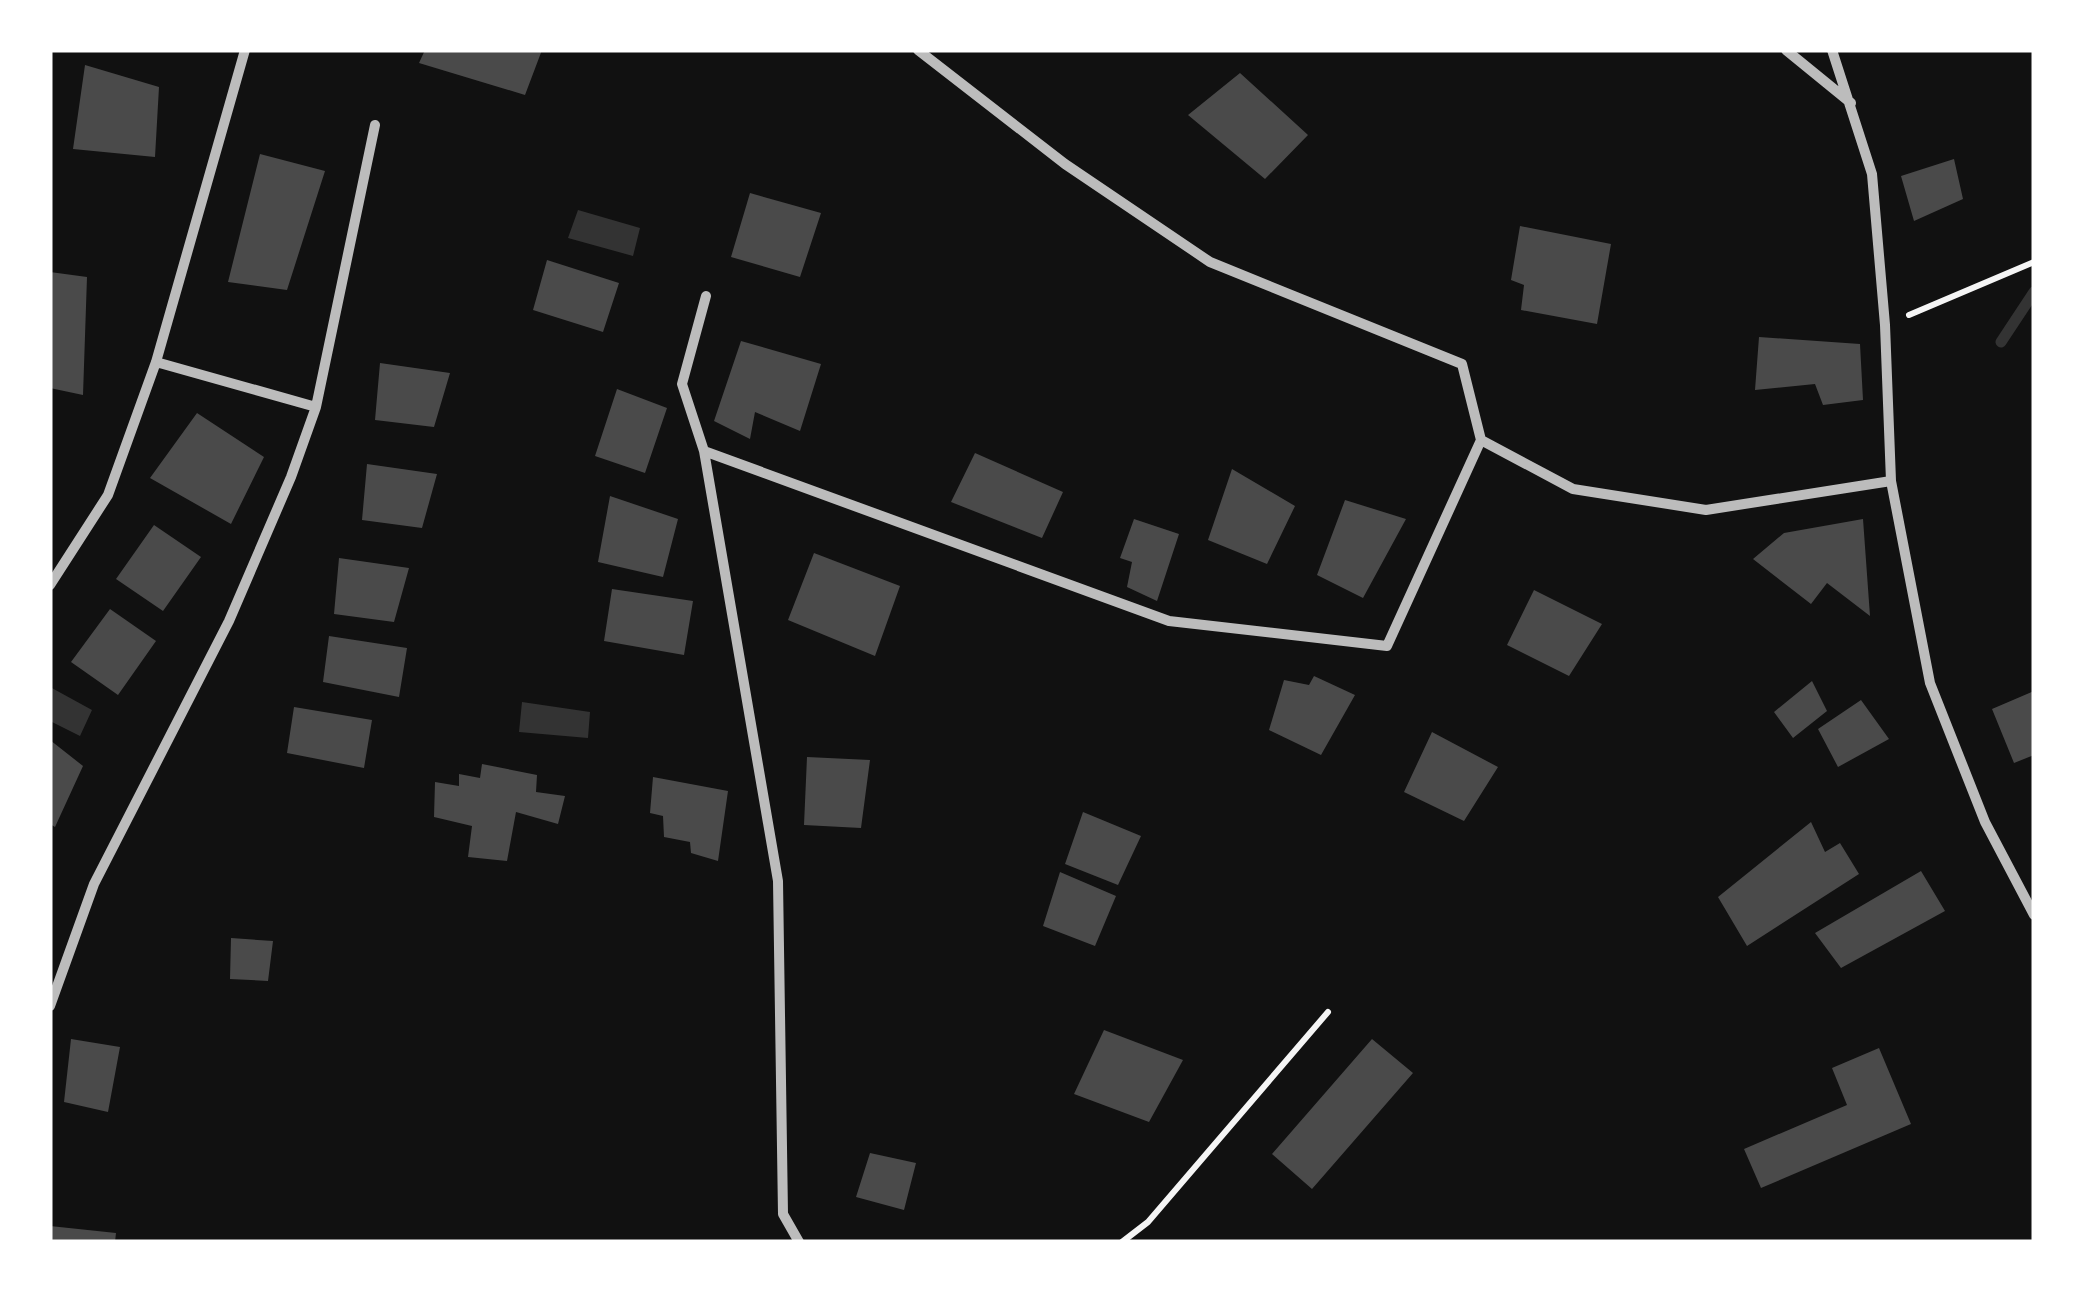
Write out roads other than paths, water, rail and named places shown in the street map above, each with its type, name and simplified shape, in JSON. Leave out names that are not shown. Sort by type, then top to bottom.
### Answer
[{"type":"street","points":[[50,585],[108,495],[156,362],[245,50]]},
{"type":"street","points":[[704,451],[1169,622],[1387,646],[1480,440],[1462,364],[1210,262],[1065,164],[918,50]]},
{"type":"street","points":[[1786,50],[1850,103]]},
{"type":"street","points":[[1832,50],[1872,174],[1885,325],[1891,481],[1930,683],[1985,822],[2034,915]]},
{"type":"street","points":[[50,1006],[94,884],[229,620],[292,478],[316,406],[375,125]]},
{"type":"street","points":[[706,296],[682,384],[704,451],[778,881],[784,1214],[799,1242]]},
{"type":"street","points":[[156,362],[316,406]]},
{"type":"street","points":[[1480,440],[1574,489],[1706,510],[1891,481]]},
{"type":"waterway","points":[[2001,342],[2034,292]]}]
